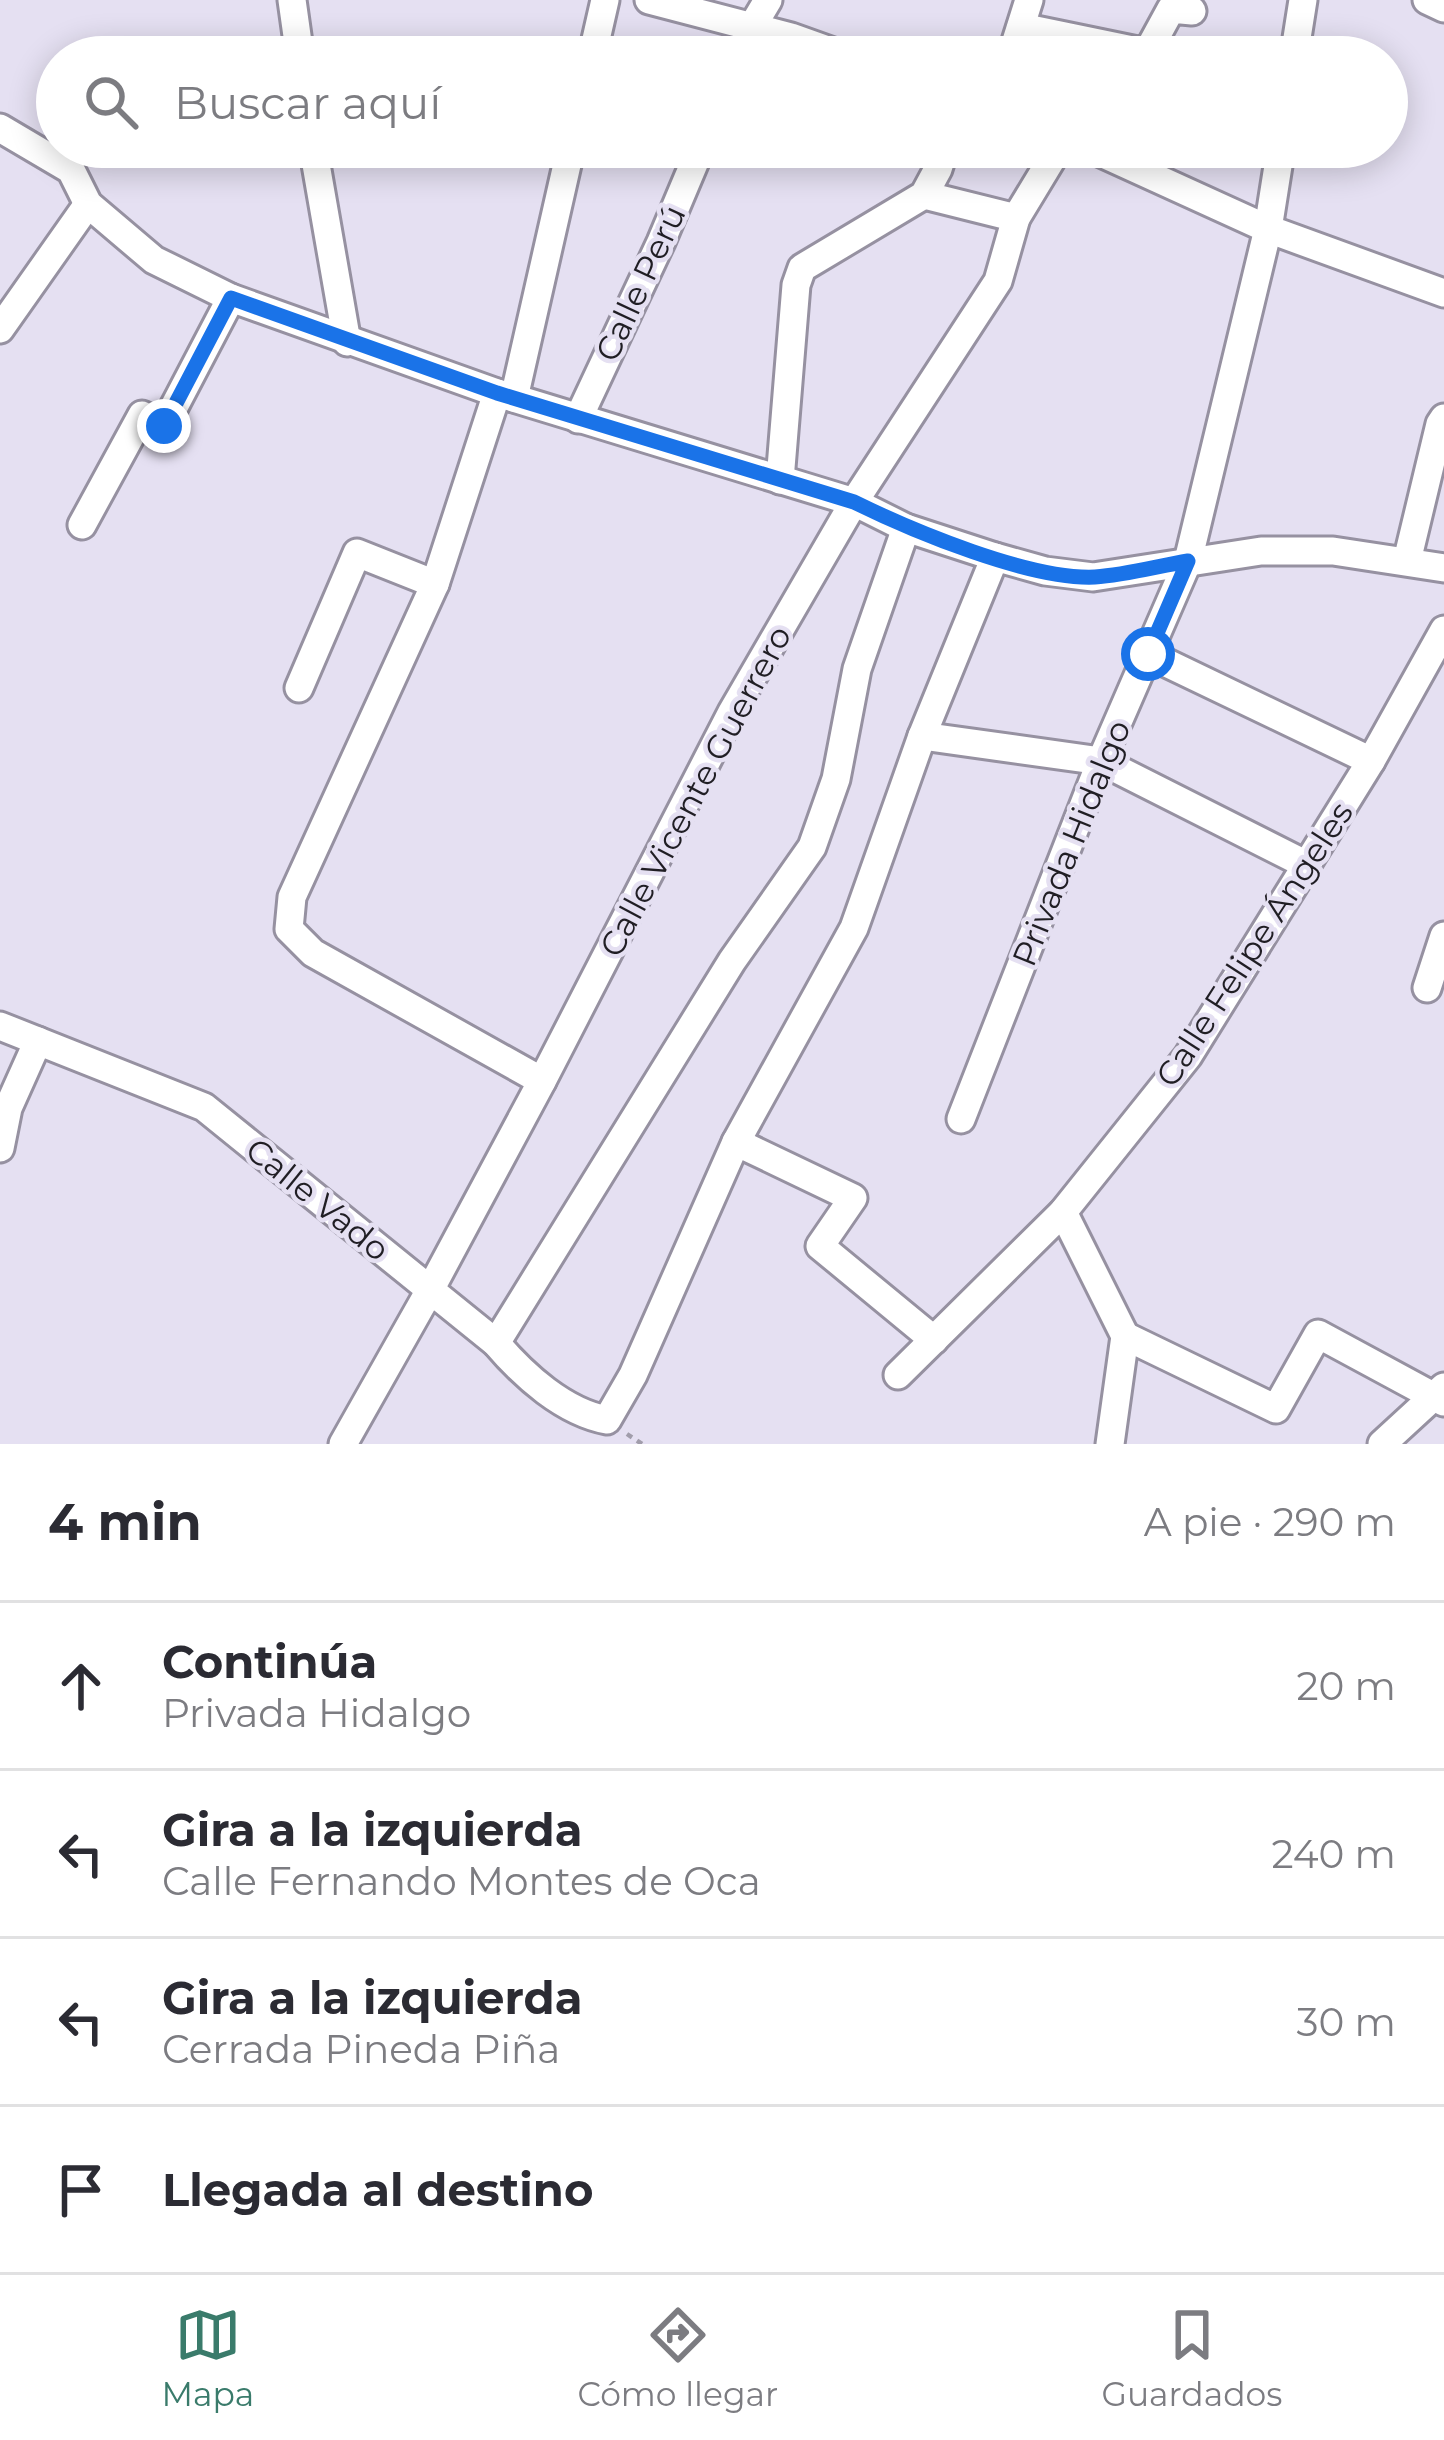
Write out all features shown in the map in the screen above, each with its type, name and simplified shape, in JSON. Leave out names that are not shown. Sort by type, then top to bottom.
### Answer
[{"type":"street","points":[[292,0],[297,36]]},
{"type":"street","points":[[597,36],[605,0]]},
{"type":"street","points":[[649,0],[780,36]]},
{"type":"street","points":[[748,36],[768,0]]},
{"type":"street","points":[[1297,36],[1303,0]]},
{"type":"street","points":[[1427,0],[1444,8]]},
{"type":"street","points":[[1156,36],[1171,9],[1192,10]]},
{"type":"street","points":[[1025,14],[1094,36]]},
{"type":"street","points":[[0,128],[36,149]]},
{"type":"street","points":[[68,168],[88,204],[154,260],[231,298],[506,396],[854,502],[906,528],[995,557],[1093,577],[1261,551],[1333,551],[1444,568]]},
{"type":"street","points":[[317,168],[347,341]]},
{"type":"street","points":[[542,1081],[313,953],[289,929],[292,897],[435,584],[506,396],[566,168]]},
{"type":"street","name":"Calle Perú","points":[[578,419],[692,168]]},
{"type":"street","points":[[780,480],[796,285],[802,268],[924,195],[939,168]]},
{"type":"street","name":"Calle Vicente Guerrero","points":[[343,1444],[542,1081],[732,712],[854,502],[998,280],[1016,218],[1046,168]]},
{"type":"street","points":[[1134,168],[1268,229],[1444,293]]},
{"type":"street","name":"Privada Hidalgo","points":[[961,1119],[1101,761],[1188,561],[1268,229],[1278,168]]},
{"type":"street","points":[[924,195],[1016,218]]},
{"type":"street","points":[[0,329],[88,204]]},
{"type":"street","points":[[82,525],[142,415],[164,426],[231,298]]},
{"type":"street","points":[[1406,561],[1444,418]]},
{"type":"street","points":[[496,1343],[732,961],[812,847],[836,779],[857,669],[906,528]]},
{"type":"street","points":[[299,688],[357,553],[435,584]]},
{"type":"street","points":[[736,1142],[854,928],[922,736],[995,557]]},
{"type":"street","name":"Calle Felipe Ángeles","points":[[736,1142],[853,1198],[820,1246],[916,1357],[1063,1212],[1188,1055],[1371,761],[1444,630]]},
{"type":"street","points":[[1148,654],[1371,761]]},
{"type":"street","points":[[922,736],[1101,761],[1307,865]]},
{"type":"street","points":[[1427,988],[1444,935]]},
{"type":"street","name":"Calle Vado","points":[[0,1026],[204,1107],[496,1343],[518,1369],[584,1416],[607,1420],[633,1375],[736,1142]]},
{"type":"street","points":[[0,1148],[8,1108],[38,1041]]},
{"type":"street","points":[[1063,1212],[1125,1336],[1110,1444]]},
{"type":"street","points":[[1125,1336],[1276,1409],[1318,1334],[1441,1395],[1382,1444]]},
{"type":"route","points":[[164,426],[231,298],[497,393],[854,502],[906,528],[995,557],[1093,577],[1188,561],[1148,654]]}]
